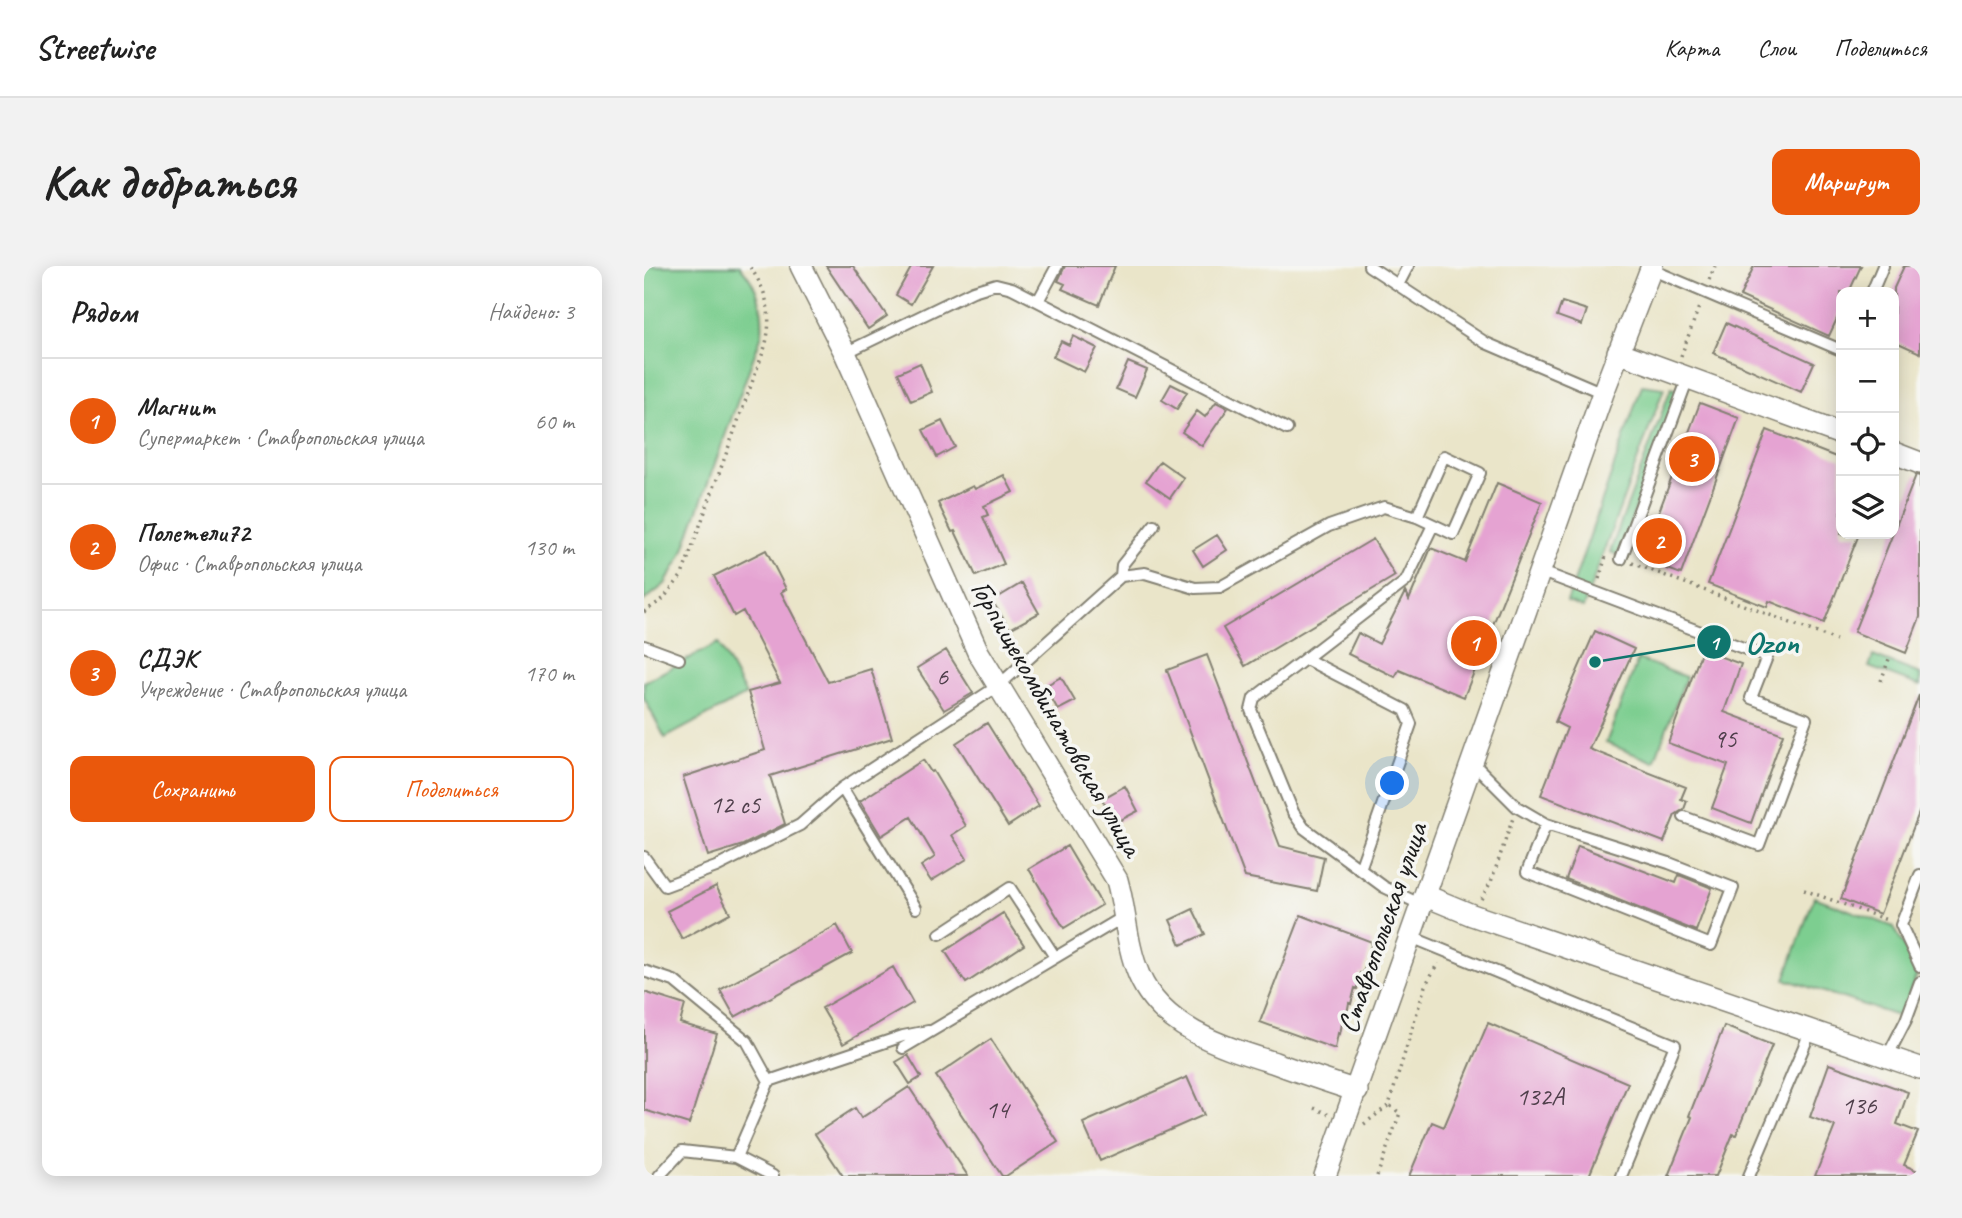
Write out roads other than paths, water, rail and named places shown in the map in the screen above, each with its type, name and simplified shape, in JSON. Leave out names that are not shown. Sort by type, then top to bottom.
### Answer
[{"type":"street","name":"Горпищекомбинатовская улица","points":[[801,266],[845,353],[963,624],[1117,880],[1128,941],[1139,976],[1162,1008],[1181,1024],[1219,1045],[1357,1091]]},
{"type":"street","name":"Ставропольская улица","points":[[1325,1176],[1539,571],[1651,268]]},
{"type":"street","points":[[1618,352],[1836,432]]},
{"type":"street","points":[[1899,455],[1920,463]]},
{"type":"street","points":[[1424,900],[1920,1068]]},
{"type":"lane","points":[[1038,301],[1057,266]]},
{"type":"lane","points":[[1369,266],[1486,343],[1603,393]]},
{"type":"lane","points":[[1398,285],[1408,266]]},
{"type":"lane","points":[[1874,287],[1883,266]]},
{"type":"lane","points":[[1651,268],[1836,348]]},
{"type":"lane","points":[[845,353],[983,287],[996,284],[1012,288],[1287,429]]},
{"type":"lane","points":[[1621,559],[1681,376]]},
{"type":"lane","points":[[644,858],[664,886],[716,867],[800,825],[842,788],[998,685],[1121,576],[1145,573],[1195,588],[1220,587],[1329,526],[1384,507],[1417,517],[1453,534],[1480,472],[1444,456],[1417,517]]},
{"type":"lane","points":[[1121,576],[1122,565],[1154,525]]},
{"type":"lane","points":[[1424,900],[1384,887],[1304,828],[1293,812],[1251,710],[1254,698],[1406,582],[1433,525]]},
{"type":"lane","points":[[1539,571],[1767,657],[1751,698],[1806,719],[1759,845],[1684,817]]},
{"type":"lane","points":[[644,646],[679,659]]},
{"type":"lane","points":[[1306,659],[1405,710],[1412,724],[1360,869]]},
{"type":"lane","points":[[1472,762],[1517,807],[1546,824],[1669,863],[1733,888],[1711,945],[1527,872],[1546,824]]},
{"type":"lane","points":[[842,788],[916,908]]},
{"type":"lane","points":[[1920,875],[1901,925],[1920,966]]},
{"type":"lane","points":[[940,934],[1010,888],[1055,957]]},
{"type":"lane","points":[[903,1048],[1125,916]]},
{"type":"lane","points":[[1411,937],[1675,1045],[1621,1176]]},
{"type":"lane","points":[[644,971],[674,981],[747,1041],[769,1082]]},
{"type":"lane","points":[[1888,1055],[1906,1020],[1920,982]]},
{"type":"lane","points":[[1749,1176],[1811,1030]]},
{"type":"lane","points":[[736,1157],[769,1082],[903,1036],[928,1031]]},
{"type":"lane","points":[[659,1176],[682,1151],[736,1157],[773,1176]]},
{"type":"place","name":"СДЭК","points":[[1692,459]]},
{"type":"place","name":"Полетели72","points":[[1659,541]]},
{"type":"place","name":"Магнит","points":[[1474,643]]},
{"type":"place","name":"Ozon","points":[[1595,662]]}]
